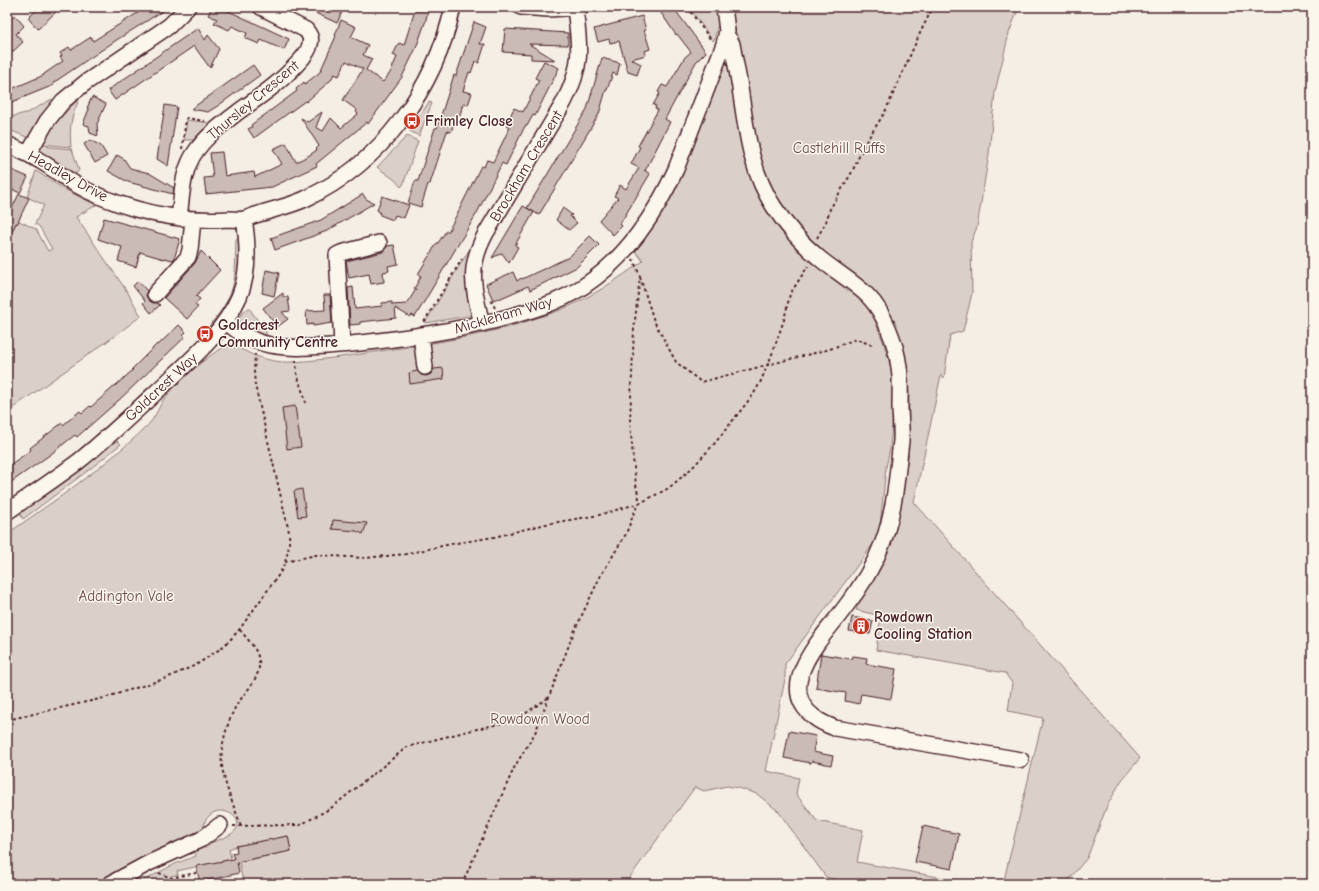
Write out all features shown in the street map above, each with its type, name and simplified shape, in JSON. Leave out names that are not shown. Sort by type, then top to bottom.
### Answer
[{"type":"street","points":[[28,154],[47,121],[63,101],[82,85],[169,26],[188,7]]},
{"type":"street","name":"Thursley Crescent","points":[[186,219],[182,191],[186,171],[191,158],[198,147],[216,129],[284,77],[302,59],[310,46],[310,36],[306,30],[261,7]]},
{"type":"street","name":"Headley Drive","points":[[7,144],[28,154],[75,184],[97,195],[138,210],[186,219],[244,219],[292,204],[313,195],[342,177],[376,150],[400,121],[420,91],[441,48],[453,7]]},
{"type":"street","points":[[521,7],[548,9],[578,7]]},
{"type":"street","name":"Brockham Crescent","points":[[482,324],[473,278],[474,263],[478,249],[488,229],[564,102],[572,86],[578,66],[578,7]]},
{"type":"street","name":"Mickleham Way","points":[[225,321],[245,336],[269,345],[295,347],[342,344],[421,335],[482,324],[536,309],[568,296],[596,277],[627,247],[653,213],[673,176],[722,51],[727,26],[724,7]]},
{"type":"street","points":[[726,35],[732,44],[749,150],[760,180],[773,206],[797,237],[813,253],[867,295],[883,315],[899,366],[901,438],[893,504],[883,543],[851,599],[815,644],[809,655],[800,676],[798,687],[801,703],[812,716],[820,722],[835,728],[1021,760]]},
{"type":"street","points":[[155,294],[188,257],[190,250],[186,219]]},
{"type":"street","name":"Goldcrest Way","points":[[7,512],[54,479],[108,436],[187,364],[209,341],[225,321],[239,298],[243,284],[246,246],[244,219]]},
{"type":"street","points":[[342,344],[337,255],[379,242]]},
{"type":"street","points":[[421,335],[425,368]]},
{"type":"street","points":[[110,884],[127,880],[202,840],[220,825]]},
{"type":"path","points":[[687,7],[712,42],[722,51]]},
{"type":"path","points":[[285,562],[316,555],[365,558],[406,554],[546,524],[599,515],[640,503],[669,488],[692,468],[715,443],[753,395],[768,364],[784,320],[790,294],[813,257],[812,247],[826,222],[830,209],[852,172],[864,145],[885,112],[921,30],[934,7]]},
{"type":"path","points":[[627,247],[638,269],[654,321],[676,362],[701,382],[830,349],[856,339],[872,345]]},
{"type":"path","points":[[421,335],[425,320],[468,249],[478,249]]},
{"type":"path","points":[[462,884],[515,766],[535,733],[574,632],[600,577],[626,534],[635,510],[640,503],[636,485],[630,421],[634,329],[640,276]]},
{"type":"path","points":[[7,720],[104,698],[183,672],[196,665],[220,649],[239,630],[280,573],[285,562],[290,542],[255,385],[254,372],[256,352],[259,342]]},
{"type":"path","points":[[295,347],[297,374],[306,403]]},
{"type":"path","points":[[239,630],[252,643],[258,656],[259,666],[256,677],[236,707],[227,726],[222,750],[222,765],[226,784],[241,826]]},
{"type":"path","points":[[220,825],[300,825],[331,808],[408,747],[516,720],[550,696]]},
{"type":"path","points":[[156,872],[171,878],[196,873]]},
{"type":"green space","points":[[689,7],[717,7],[720,17],[713,41]]},
{"type":"green space","points":[[730,7],[1019,7],[1009,33],[995,92],[989,154],[977,227],[971,242],[972,293],[963,331],[950,335],[944,378],[941,375],[914,502],[1140,758],[1121,781],[1107,806],[1087,858],[1065,884],[1003,884],[1043,718],[1008,711],[1012,683],[1005,673],[876,650],[881,616],[856,610],[895,526],[908,457],[909,394],[907,366],[898,333],[887,309],[874,318],[884,344],[893,375],[893,412],[890,449],[886,467],[879,536],[785,664],[785,679],[766,771],[799,778],[796,794],[817,821],[863,830],[857,862],[976,884],[855,884],[826,877],[778,811],[757,794],[727,786],[704,791],[695,787],[625,884],[240,884],[243,882],[239,862],[291,851],[288,836],[236,846],[229,849],[231,859],[177,871],[178,875],[170,876],[171,881],[164,882],[164,884],[137,884],[175,864],[196,856],[194,848],[221,839],[235,831],[238,826],[235,817],[231,814],[220,811],[214,812],[208,817],[203,830],[100,884],[7,884],[7,534],[64,494],[127,445],[149,424],[164,399],[176,386],[201,363],[225,347],[229,346],[237,348],[269,360],[287,362],[343,357],[466,337],[520,324],[565,308],[605,287],[643,261],[633,248],[659,210]]},
{"type":"green space","points":[[52,99],[53,101],[29,138],[7,129],[7,118],[29,112]]},
{"type":"green space","points":[[78,99],[79,100],[71,122],[71,147],[42,144],[55,124]]},
{"type":"green space","points":[[429,102],[432,103],[419,136],[410,131]]},
{"type":"green space","points":[[187,120],[211,123],[193,140],[184,140]]},
{"type":"green space","points":[[407,136],[418,141],[401,187],[395,180],[377,167]]},
{"type":"green space","points":[[41,146],[72,149],[79,170],[74,176],[38,152]]},
{"type":"green space","points":[[36,171],[62,188],[96,205],[76,217],[128,293],[141,316],[7,412],[7,235],[10,236],[16,223],[17,224],[19,221],[36,229],[48,251],[52,249],[39,226],[35,224],[44,205],[27,197]]},
{"type":"green space","points":[[236,239],[239,239],[236,284],[232,296],[220,316],[209,330],[207,329],[226,302],[233,286]]},
{"type":"green space","points":[[469,250],[472,251],[475,315],[425,323]]},
{"type":"green space","points":[[249,308],[267,334],[260,337],[236,321],[244,311]]},
{"type":"green space","points":[[114,439],[121,444],[23,519],[19,512]]},
{"type":"building","points":[[40,7],[61,7],[38,29],[28,18]]},
{"type":"building","points":[[147,7],[169,7],[53,83],[54,85],[7,104],[7,91],[44,75],[63,61],[60,57],[62,56],[60,53],[69,47],[71,50],[91,37],[93,41]]},
{"type":"building","points":[[212,7],[220,7],[289,39],[284,50],[261,40],[259,44],[245,38],[247,33],[232,26],[229,30],[214,23],[217,19],[208,15]]},
{"type":"building","points":[[302,7],[338,7],[336,10],[342,12],[337,23]]},
{"type":"building","points":[[416,7],[429,7],[416,48],[402,77],[368,124],[367,122],[316,164],[317,166],[272,187],[206,194],[204,178],[213,177],[210,153],[222,152],[225,176],[254,172],[255,177],[282,164],[273,149],[286,143],[296,162],[317,150],[316,149],[319,146],[301,118],[308,122],[322,112],[316,127],[323,131],[331,118],[341,128],[358,114],[356,112],[357,110],[343,100],[363,69],[346,61],[339,76],[334,74],[331,80],[306,102],[305,101],[254,138],[248,129],[252,127],[251,125],[297,91],[296,89],[304,82],[305,84],[320,72],[336,36],[335,35],[341,20],[356,27],[351,37],[368,45],[363,55],[372,59],[366,70],[383,82],[390,73],[397,57],[393,55],[399,43],[404,45]]},
{"type":"building","points":[[657,7],[673,7],[706,52],[696,62],[665,119],[670,122],[645,171],[650,174],[620,224],[622,226],[613,235],[599,220],[618,198],[614,196],[620,185],[626,189],[639,168],[631,164],[640,147],[638,146],[658,110],[655,108],[656,106],[653,105],[660,93],[658,92],[662,85],[667,87],[685,57],[691,52],[677,34],[676,35]]},
{"type":"building","points":[[15,15],[24,26],[16,34],[23,42],[7,57],[7,22]]},
{"type":"building","points":[[642,16],[646,30],[644,30],[650,49],[645,51],[646,55],[631,59],[641,64],[637,75],[628,72],[619,41],[610,43],[609,39],[598,42],[594,29]]},
{"type":"building","points":[[474,22],[486,27],[480,44],[485,44],[479,63],[475,61],[471,73],[469,72],[463,91],[472,93],[468,105],[463,104],[460,115],[457,114],[451,132],[447,131],[421,207],[408,203],[415,181],[418,181],[435,128],[437,128],[454,75],[456,76]]},
{"type":"building","points":[[198,28],[205,40],[208,35],[219,49],[210,68],[194,46],[115,100],[108,90]]},
{"type":"building","points":[[505,29],[568,33],[568,45],[529,44],[555,60],[531,59],[531,54],[503,52]]},
{"type":"building","points":[[602,58],[620,63],[617,75],[613,73],[599,114],[539,215],[527,208],[587,109]]},
{"type":"building","points":[[544,61],[559,68],[535,116],[533,115],[527,126],[525,126],[506,165],[502,163],[477,213],[415,317],[412,315],[410,317],[395,308],[396,318],[360,322],[360,324],[350,325],[348,288],[353,287],[355,309],[382,306],[382,303],[392,302],[392,305],[407,304],[416,289],[414,289],[421,276],[418,274],[437,243],[446,231],[448,232],[481,166],[484,167],[487,160],[493,162],[510,127],[506,125],[514,108],[523,112],[539,80],[535,78]]},
{"type":"building","points":[[253,65],[260,75],[219,105],[208,112],[191,109]]},
{"type":"building","points":[[92,97],[106,104],[97,124],[98,136],[90,133],[89,126],[83,124],[89,109],[87,108]]},
{"type":"building","points":[[165,105],[177,107],[168,166],[157,159]]},
{"type":"building","points":[[90,140],[101,146],[107,156],[95,163],[84,144]]},
{"type":"building","points":[[117,155],[124,159],[130,168],[149,173],[174,188],[173,194],[128,182],[108,171]]},
{"type":"building","points":[[7,168],[28,177],[20,193],[7,187]]},
{"type":"building","points":[[19,194],[29,198],[7,242],[7,208],[11,210]]},
{"type":"building","points":[[363,194],[366,199],[374,203],[327,231],[275,250],[271,238],[321,220]]},
{"type":"building","points":[[382,196],[409,205],[404,218],[395,215],[393,220],[380,215],[379,211],[377,210]]},
{"type":"building","points":[[523,206],[534,212],[515,245],[518,247],[509,263],[502,253],[492,258]]},
{"type":"building","points":[[563,208],[572,215],[570,216],[577,223],[569,230],[556,220]]},
{"type":"building","points":[[104,218],[180,239],[174,259],[164,259],[140,252],[136,267],[118,261],[122,247],[98,239]]},
{"type":"building","points":[[590,236],[599,245],[577,267],[530,290],[528,286],[499,299],[493,300],[486,284],[513,272],[517,281],[521,278],[522,279],[569,257]]},
{"type":"building","points":[[394,245],[398,264],[388,266],[389,271],[383,272],[384,282],[371,284],[369,274],[349,278],[346,261],[383,252],[387,246]]},
{"type":"building","points":[[201,251],[220,270],[196,296],[200,299],[195,305],[198,307],[187,319],[164,298],[195,263]]},
{"type":"building","points":[[266,270],[279,273],[274,296],[262,293]]},
{"type":"building","points":[[138,281],[147,291],[146,296],[149,300],[160,305],[151,313],[143,303],[145,301],[133,286]]},
{"type":"building","points":[[283,293],[283,297],[288,297],[290,311],[282,312],[288,319],[277,327],[263,308]]},
{"type":"building","points":[[324,295],[330,295],[332,323],[313,326],[313,324],[307,325],[306,311],[325,310]]},
{"type":"building","points":[[179,325],[186,332],[183,335],[185,337],[119,400],[77,437],[75,435],[7,485],[7,467],[31,450],[30,448],[62,423],[63,425],[80,411],[82,413],[90,406],[91,407],[133,370],[132,369],[157,344],[158,345]]},
{"type":"building","points":[[443,368],[444,379],[410,384],[409,373],[417,371],[421,375],[426,376],[431,374],[434,369]]},
{"type":"building","points":[[295,406],[301,447],[287,449],[282,408]]},
{"type":"building","points":[[302,489],[306,516],[298,517],[294,491]]},
{"type":"building","points":[[333,520],[367,523],[363,534],[356,531],[332,529]]},
{"type":"building","name":"Rowdown Cooling Station","points":[[852,617],[873,621],[870,634],[849,631]]},
{"type":"building","points":[[821,654],[852,659],[853,656],[867,658],[866,664],[896,669],[891,699],[861,694],[859,704],[845,701],[846,693],[816,688]]},
{"type":"building","points":[[789,731],[816,736],[813,752],[833,756],[831,765],[784,758]]},
{"type":"building","points":[[923,826],[959,834],[952,869],[915,862]]},
{"type":"building","points":[[288,836],[291,851],[237,862],[239,873],[200,882],[196,866],[234,859],[232,853],[237,852],[236,846]]},
{"type":"place","name":"Frimley Close","points":[[412,121]]},
{"type":"place","name":"Goldcrest Community Centre","points":[[205,334]]},
{"type":"place","name":"Rowdown Cooling Station","points":[[861,626]]},
{"type":"park label","name":"Castlehill Ruffs","points":[[839,148]]},
{"type":"park label","name":"Addington Vale","points":[[126,596]]},
{"type":"park label","name":"Rowdown Wood","points":[[540,719]]}]
